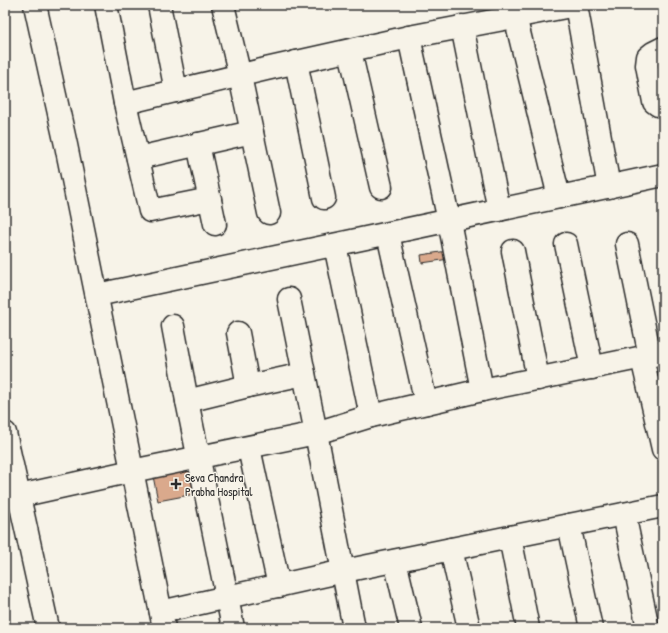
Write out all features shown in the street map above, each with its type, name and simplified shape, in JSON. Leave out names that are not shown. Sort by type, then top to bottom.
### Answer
[{"type":"street","points":[[35,5],[66,145],[163,620],[227,597],[344,571],[663,506]]},
{"type":"street","points":[[106,5],[125,103],[150,210],[210,199]]},
{"type":"street","points":[[159,5],[176,91]]},
{"type":"street","points":[[223,5],[240,76],[269,213]]},
{"type":"street","points":[[125,103],[350,50],[462,26],[577,5],[609,187]]},
{"type":"street","points":[[515,16],[559,197]]},
{"type":"street","points":[[462,26],[499,210]]},
{"type":"street","points":[[409,38],[449,221],[482,390]]},
{"type":"street","points":[[663,48],[653,52],[648,57],[647,65],[654,102],[658,105],[663,105]]},
{"type":"street","points":[[350,50],[381,188]]},
{"type":"street","points":[[296,62],[324,198]]},
{"type":"street","points":[[138,158],[252,132]]},
{"type":"street","points":[[198,144],[215,224]]},
{"type":"street","points":[[96,295],[663,176]]},
{"type":"street","points":[[388,234],[426,403]]},
{"type":"street","points":[[566,244],[592,368]]},
{"type":"street","points":[[627,244],[652,356],[663,449]]},
{"type":"street","points":[[335,245],[371,416]]},
{"type":"street","points":[[513,251],[538,379]]},
{"type":"street","points":[[289,299],[344,571],[354,628]]},
{"type":"street","points":[[173,326],[233,628]]},
{"type":"street","points":[[238,333],[248,386]]},
{"type":"street","points":[[19,496],[316,433],[371,416],[482,390],[652,356]]},
{"type":"street","points":[[187,401],[304,374]]},
{"type":"street","points":[[5,433],[48,628]]},
{"type":"street","points":[[249,448],[278,586]]},
{"type":"street","points":[[624,514],[648,628]]},
{"type":"street","points":[[570,525],[591,628]]},
{"type":"street","points":[[510,537],[528,628]]},
{"type":"street","points":[[451,549],[468,628]]},
{"type":"street","points":[[395,561],[411,628]]},
{"type":"building","points":[[447,251],[449,259],[422,263],[421,255]]},
{"type":"building","points":[[194,464],[200,493],[158,501],[152,471]]},
{"type":"place","name":"Seva Chandra Prabha Hospital","points":[[176,484]]}]
